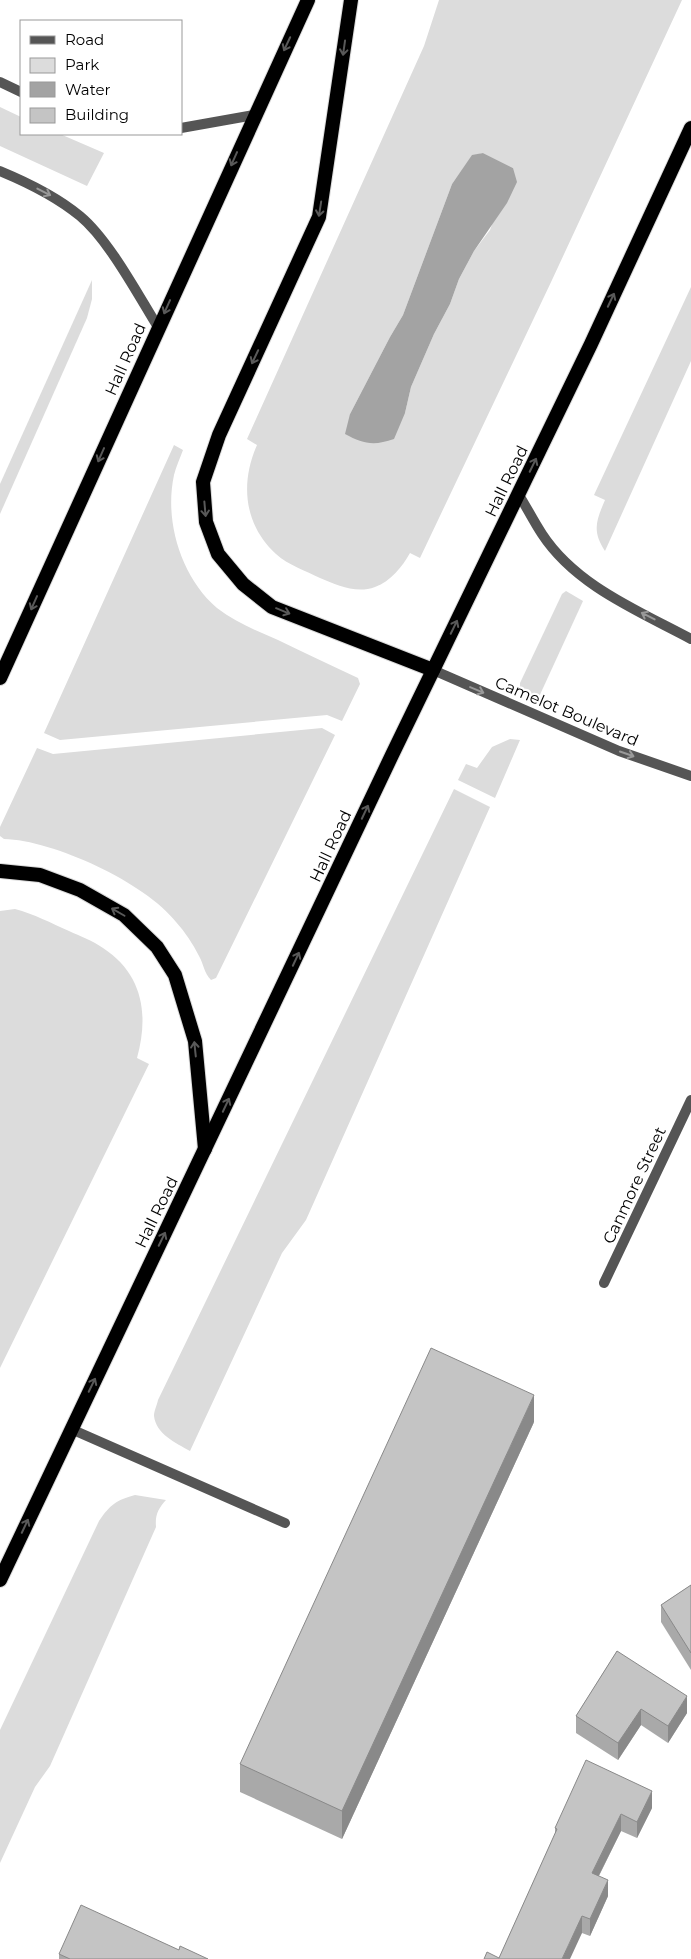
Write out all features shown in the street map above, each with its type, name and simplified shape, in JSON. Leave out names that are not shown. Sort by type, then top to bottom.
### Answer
[{"type":"highway","name":"Hall Road","points":[[0,678],[254,115],[308,0]]},
{"type":"highway","points":[[351,0],[319,217],[219,435],[202,482],[206,522],[218,554],[243,584],[272,607],[433,670]]},
{"type":"highway","name":"Hall Road","points":[[0,1580],[433,670],[519,494],[691,128]]},
{"type":"highway","points":[[0,871],[40,875],[80,890],[124,915],[157,947],[175,975],[195,1041],[205,1149]]},
{"type":"street","points":[[0,82],[20,92]]},
{"type":"street","points":[[182,128],[254,115]]},
{"type":"street","points":[[0,170],[54,196],[82,218],[106,246],[158,327]]},
{"type":"street","points":[[519,494],[543,536],[572,568],[597,587],[627,605],[691,639]]},
{"type":"street","name":"Camelot Boulevard","points":[[433,670],[619,752],[691,776]]},
{"type":"street","name":"Canmore Street","points":[[604,1283],[691,1100]]},
{"type":"street","points":[[71,1429],[285,1523]]},
{"type":"green space","points":[[439,0],[682,0],[420,558],[410,553],[400,568],[386,581],[375,587],[361,590],[333,583],[292,565],[276,554],[265,543],[251,517],[248,503],[248,474],[257,445],[247,439],[424,46]],"holes":[[[483,153],[513,168],[490,230],[474,251],[434,334],[411,387],[405,413],[350,414],[403,315],[452,184],[472,156]]]},
{"type":"green space","points":[[0,107],[20,117],[20,135],[62,135],[104,153],[87,186],[0,146]]},
{"type":"green space","points":[[92,280],[92,299],[87,318],[0,514],[0,484]]},
{"type":"green space","points":[[691,287],[691,361],[605,551],[598,538],[597,526],[599,514],[605,500],[594,495]]},
{"type":"green space","points":[[174,445],[183,450],[174,475],[171,511],[178,547],[194,581],[217,608],[231,618],[358,678],[360,684],[342,721],[327,715],[60,740],[44,733]]},
{"type":"green space","points":[[566,591],[583,601],[538,699],[520,689],[520,683],[562,594]]},
{"type":"green space","points":[[322,728],[335,735],[216,978],[211,980],[201,959],[183,930],[162,907],[143,893],[97,866],[72,855],[24,841],[4,839],[0,836],[0,827],[37,748],[53,754]]},
{"type":"green space","points":[[510,739],[520,740],[495,798],[458,780],[466,764],[477,768],[492,747]]},
{"type":"green space","points":[[454,789],[490,807],[306,1220],[282,1253],[190,1451],[179,1445],[158,1428],[154,1412],[158,1400]]},
{"type":"green space","points":[[15,909],[29,913],[95,943],[116,958],[127,970],[140,997],[142,1011],[141,1042],[137,1058],[149,1064],[0,1368],[0,911]]},
{"type":"green space","points":[[135,1495],[166,1500],[158,1512],[156,1527],[50,1766],[35,1787],[0,1863],[0,1730],[99,1521],[114,1504]]},
{"type":"water","points":[[483,153],[513,168],[517,182],[507,203],[474,251],[459,279],[450,304],[434,334],[411,387],[405,413],[394,439],[380,443],[369,443],[351,437],[345,434],[350,414],[403,315],[452,184],[472,155]]},
{"type":"building","points":[[431,1348],[534,1395],[342,1811],[240,1764]]},
{"type":"building","points":[[691,1585],[691,1653],[661,1605]]},
{"type":"building","points":[[617,1651],[687,1696],[668,1726],[641,1709],[618,1743],[576,1716]]},
{"type":"building","points":[[586,1760],[652,1791],[637,1822],[621,1814],[592,1873],[608,1880],[590,1919],[582,1916],[562,1959],[484,1959],[487,1952],[499,1958]]},
{"type":"building","points":[[81,1905],[179,1950],[180,1946],[208,1959],[70,1959],[59,1954]]}]
